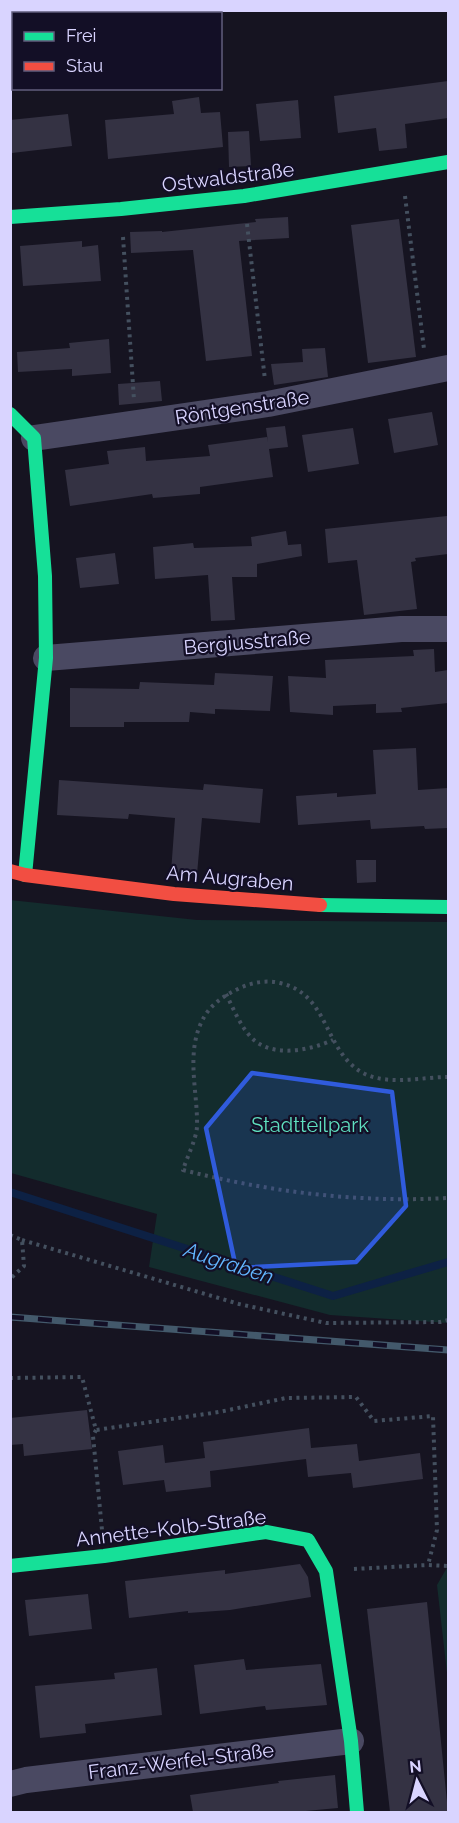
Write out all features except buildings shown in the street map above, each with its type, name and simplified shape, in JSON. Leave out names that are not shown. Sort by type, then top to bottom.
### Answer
[{"type":"street","name":"Ostwaldstraße","points":[[10,217],[121,209],[244,196],[448,162]]},
{"type":"street","name":"Röntgenstraße","points":[[34,438],[268,404],[437,371]]},
{"type":"street","points":[[10,414],[34,438],[45,576],[46,658],[25,875]]},
{"type":"street","name":"Bergiusstraße","points":[[46,658],[401,629],[448,629]]},
{"type":"street","name":"Am Augraben","points":[[10,871],[25,875],[174,894],[337,906],[448,908]]},
{"type":"street","name":"Annette-Kolb-Straße","points":[[10,1566],[104,1556],[266,1532],[308,1540],[326,1570],[351,1741],[357,1812]]},
{"type":"street","name":"Franz-Werfel-Straße","points":[[10,1784],[38,1778],[351,1741]]},
{"type":"path","points":[[402,171],[437,371]]},
{"type":"path","points":[[244,196],[268,404]]},
{"type":"path","points":[[121,209],[136,423]]},
{"type":"path","points":[[448,1077],[384,1079],[366,1075],[340,1054],[321,1013],[300,990],[274,982],[260,982],[244,986],[226,994],[207,1011],[200,1025],[196,1040],[194,1092],[197,1129],[183,1170],[276,1190],[342,1198],[390,1200],[448,1198]]},
{"type":"path","points":[[226,994],[250,1036],[258,1044],[269,1048],[307,1049],[333,1040]]},
{"type":"path","points":[[10,1235],[239,1304],[326,1323],[440,1322],[448,1320]]},
{"type":"path","points":[[10,1279],[24,1266],[22,1240]]},
{"type":"path","points":[[10,1378],[82,1377],[96,1430],[93,1436],[104,1556]]},
{"type":"path","points":[[96,1430],[219,1412],[286,1398],[356,1397],[374,1421],[433,1416],[437,1530],[428,1565]]},
{"type":"path","points":[[326,1570],[448,1566]]},
{"type":"highlighted area","points":[[252,1073],[392,1092],[406,1206],[356,1262],[236,1268],[206,1128]]},
{"type":"green space","name":"Stadtteilpark","points":[[10,900],[197,920],[448,922],[448,1323],[330,1315],[149,1267],[157,1214],[11,1173]]},
{"type":"green space","points":[[448,1566],[448,1682],[437,1585]]},
{"type":"waterway","name":"Augraben","points":[[10,1192],[333,1296],[448,1262]]},
{"type":"railway","points":[[10,1317],[448,1350]]},
{"type":"traffic: fast","points":[[10,217],[121,209],[244,196],[448,162]]},
{"type":"traffic: fast","points":[[10,414],[34,438],[45,576],[46,658],[25,875]]},
{"type":"traffic: fast","points":[[320,905],[448,907]]},
{"type":"traffic: fast","points":[[10,1566],[104,1556],[266,1532],[308,1540],[326,1571],[351,1741],[357,1812]]},
{"type":"traffic: jam","points":[[10,871],[25,875],[174,894],[320,905]]}]
